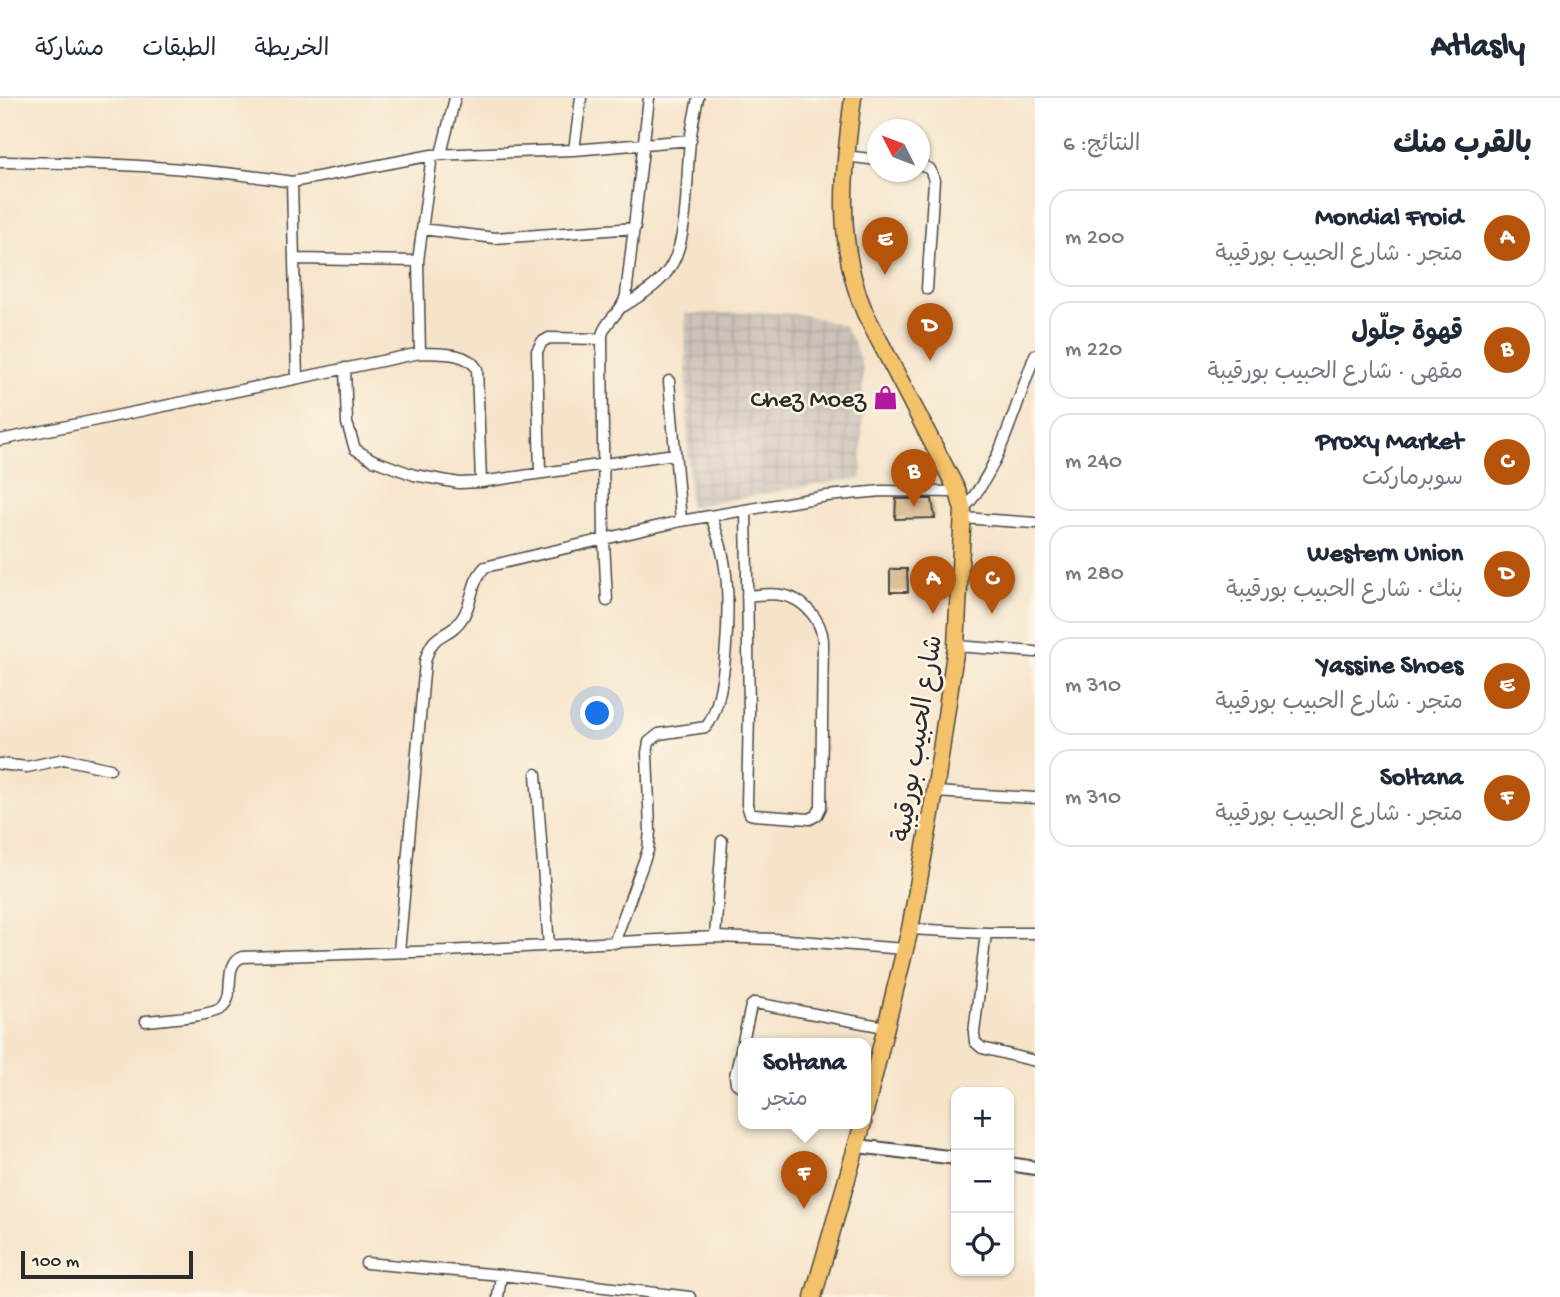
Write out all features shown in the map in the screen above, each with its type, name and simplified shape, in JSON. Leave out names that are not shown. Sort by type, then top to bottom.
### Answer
[{"type":"main road","name":"شارع الحبيب بورقيبة","points":[[853,98],[845,156],[844,233],[853,282],[865,313],[958,492],[963,514],[956,646],[935,792],[905,949],[871,1086]]},
{"type":"main road","points":[[813,1297],[862,1129]]},
{"type":"street","points":[[420,353],[418,261],[422,229],[437,155],[455,98]]},
{"type":"street","points":[[574,150],[581,98]]},
{"type":"street","points":[[623,307],[635,228],[649,98]]},
{"type":"street","points":[[607,601],[604,541],[603,330],[623,307],[659,282],[673,264],[684,216],[698,98]]},
{"type":"street","points":[[0,162],[195,169],[292,182],[437,155],[574,150],[691,140]]},
{"type":"street","points":[[845,156],[867,159]]},
{"type":"street","points":[[928,289],[934,180],[930,169]]},
{"type":"street","points":[[292,182],[297,378]]},
{"type":"street","points":[[422,229],[495,237],[635,228]]},
{"type":"street","points":[[294,259],[418,261]]},
{"type":"street","points":[[540,473],[537,351],[542,342],[550,338],[602,339]]},
{"type":"street","points":[[0,440],[420,353],[460,357],[471,361],[478,369],[481,482]]},
{"type":"street","points":[[1035,355],[992,468],[963,514],[1035,523]]},
{"type":"street","points":[[345,368],[347,423],[355,449],[373,460],[414,475],[444,482],[481,482],[674,454]]},
{"type":"street","points":[[669,381],[681,521]]},
{"type":"street","points":[[399,952],[424,673],[430,645],[461,621],[478,576],[485,567],[681,521],[746,510],[854,493],[958,492]]},
{"type":"street","points":[[746,510],[748,810],[754,815],[810,819],[817,815],[821,807],[823,640],[820,625],[804,607],[785,596],[747,596]]},
{"type":"street","points":[[614,943],[648,850],[649,742],[659,734],[706,727],[715,710],[724,664],[727,589],[725,567],[711,516]]},
{"type":"street","points":[[956,646],[1035,652]]},
{"type":"street","points":[[0,764],[27,767],[64,759],[110,769]]},
{"type":"street","points":[[536,774],[549,946]]},
{"type":"street","points":[[935,792],[1035,798]]},
{"type":"street","points":[[715,937],[722,841]]},
{"type":"street","points":[[909,929],[1035,933]]},
{"type":"street","points":[[986,933],[975,1042],[982,1048],[1035,1061]]},
{"type":"street","points":[[146,1021],[210,1013],[222,1008],[228,998],[232,966],[239,958],[715,937],[905,949]]},
{"type":"street","points":[[743,1038],[751,1006],[755,1003],[885,1027]]},
{"type":"street","points":[[738,1060],[734,1076],[738,1084]]},
{"type":"street","points":[[858,1146],[951,1157]]},
{"type":"street","points":[[1014,1165],[1035,1168]]},
{"type":"street","points":[[366,1263],[501,1275],[690,1297]]},
{"type":"street","points":[[498,1297],[501,1275]]},
{"type":"shaded area","points":[[761,312],[804,315],[843,325],[854,343],[863,370],[861,479],[689,507],[685,314]]},
{"type":"building","points":[[896,499],[932,499],[935,518],[895,519]]},
{"type":"building","points":[[890,569],[907,569],[908,592],[890,592]]},
{"type":"place","name":"Yassine Shoes","points":[[885,275]]},
{"type":"place","name":"Western Union","points":[[930,361]]},
{"type":"place","name":"Chez Moez","points":[[886,397]]},
{"type":"place","name":"قهوة جلّول","points":[[914,507]]},
{"type":"place","name":"Mondial Froid","points":[[933,614]]},
{"type":"place","name":"Proxy Market","points":[[992,614]]},
{"type":"place","name":"Soltana","points":[[804,1209]]}]
